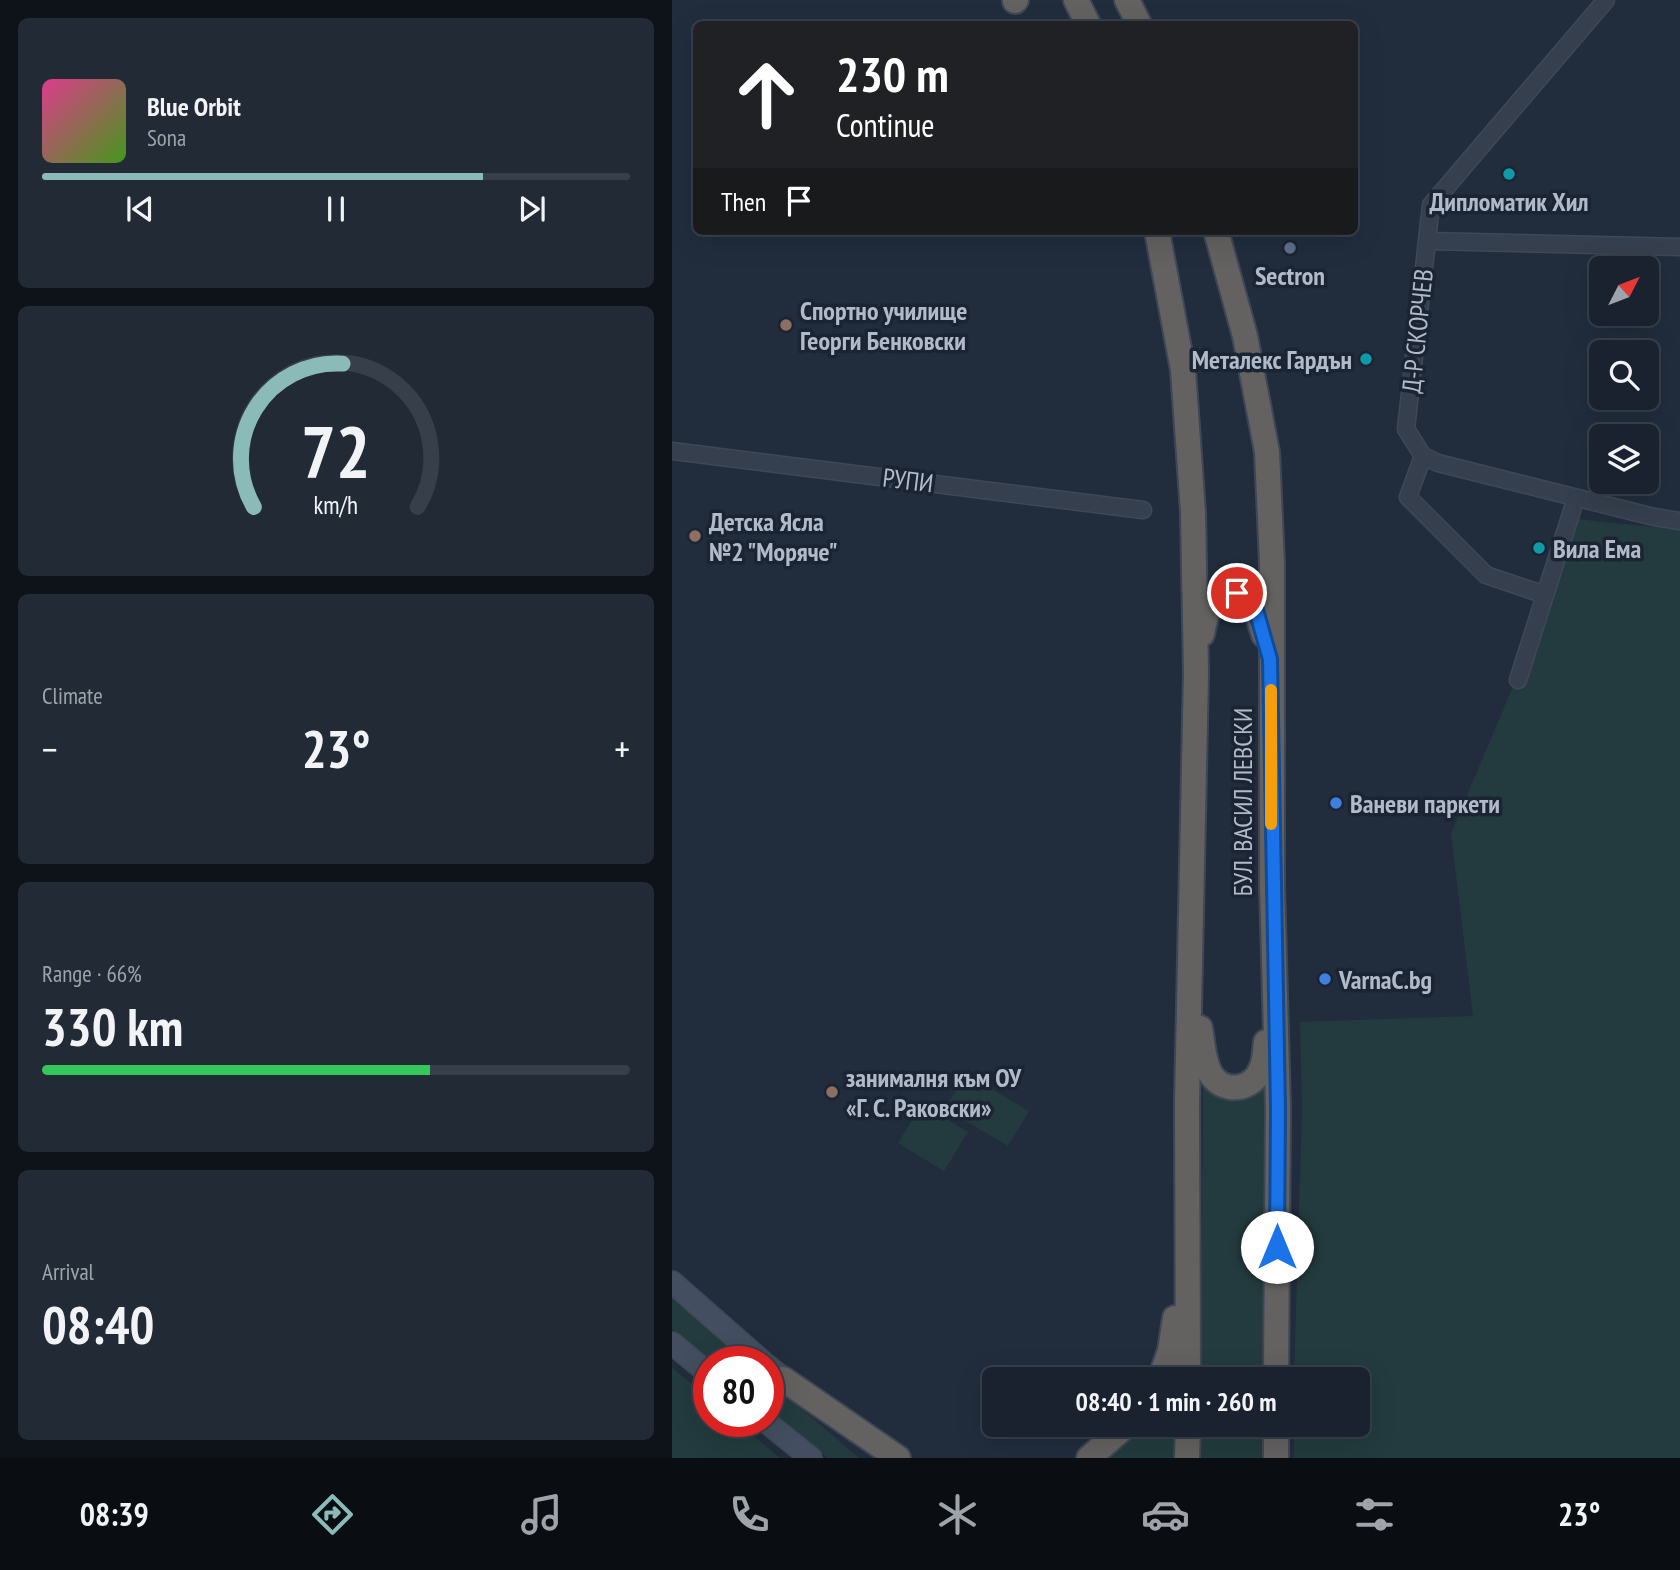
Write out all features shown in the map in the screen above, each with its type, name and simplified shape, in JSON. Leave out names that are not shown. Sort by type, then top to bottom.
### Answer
[{"type":"highway","points":[[1076,0],[1086,21]]},
{"type":"highway","points":[[1127,0],[1138,21]]},
{"type":"highway","name":"БУЛ. ВАСИЛ ЛЕВСКИ","points":[[1158,235],[1183,370],[1189,443],[1196,673],[1186,1255],[1188,1367]]},
{"type":"highway","name":"БУЛ. ВАСИЛ ЛЕВСКИ","points":[[1217,235],[1245,335],[1267,452],[1272,564],[1270,659],[1278,1109],[1276,1367]]},
{"type":"highway","points":[[1196,673],[1208,609],[1226,593],[1237,593],[1254,603],[1270,659]]},
{"type":"highway","points":[[1191,982],[1209,1070],[1222,1084],[1232,1088],[1251,1083],[1261,1069],[1274,984]]},
{"type":"highway","points":[[1164,1367],[1170,1351],[1186,1255]]},
{"type":"highway","points":[[784,1378],[898,1458]]},
{"type":"highway","points":[[1089,1458],[1113,1437]]},
{"type":"highway","points":[[1187,1458],[1188,1437]]},
{"type":"highway","points":[[1276,1437],[1276,1458]]},
{"type":"main road","points":[[672,1282],[745,1346]]},
{"type":"main road","points":[[672,1343],[693,1361]]},
{"type":"main road","points":[[784,1379],[876,1458]]},
{"type":"main road","points":[[784,1436],[811,1458]]},
{"type":"street","name":"Д-Р СКОРЧЕВ","points":[[1423,456],[1406,429],[1432,205],[1606,0]]},
{"type":"street","points":[[1427,241],[1680,247]]},
{"type":"street","name":"РУПИ","points":[[672,451],[1143,510]]},
{"type":"street","points":[[1545,595],[1486,575],[1408,497],[1423,456],[1438,463],[1576,498],[1680,521]]},
{"type":"street","points":[[1518,680],[1576,498]]},
{"type":"green space","points":[[1569,518],[1680,530],[1680,1458],[1294,1458],[1294,1437],[1370,1437],[1370,1367],[1294,1367],[1302,1111],[1300,1022],[1473,1016],[1451,833],[1523,663]]},
{"type":"green space","points":[[965,1073],[1029,1111],[1008,1146],[945,1109]]},
{"type":"green space","points":[[1269,1079],[1269,1367],[1201,1367],[1203,1080]]},
{"type":"green space","points":[[922,1104],[968,1132],[944,1171],[898,1143]]},
{"type":"green space","points":[[672,1297],[729,1346],[693,1346],[672,1329]]},
{"type":"green space","points":[[672,1368],[693,1385],[693,1437],[755,1437],[780,1458],[672,1458]]},
{"type":"green space","points":[[784,1394],[859,1458],[828,1458],[784,1422]]},
{"type":"green space","points":[[1129,1437],[1180,1437],[1179,1458],[1106,1458]]},
{"type":"green space","points":[[1201,1437],[1269,1437],[1269,1458],[1201,1458]]},
{"type":"slow traffic","points":[[1271,690],[1271,824]]},
{"type":"place","name":"Дипломатик Хил","points":[[1509,174]]},
{"type":"place","name":"Sectron","points":[[1290,248]]},
{"type":"place","name":"Спортно училище Георги Бенковски","points":[[786,325]]},
{"type":"place","name":"Металекс Гардън","points":[[1366,359]]},
{"type":"place","name":"Детска Ясла №2 \"Моряче\"","points":[[695,536]]},
{"type":"place","name":"Вила Ема","points":[[1539,548]]},
{"type":"place","name":"Ваневи паркети","points":[[1336,803]]},
{"type":"place","name":"VarnaC.bg","points":[[1325,979]]},
{"type":"place","name":"занималня към ОУ «Г. С. Раковски»","points":[[832,1092]]},
{"type":"route","points":[[1237,593],[1254,603],[1270,659],[1272,909],[1278,1109],[1277,1247]]}]
